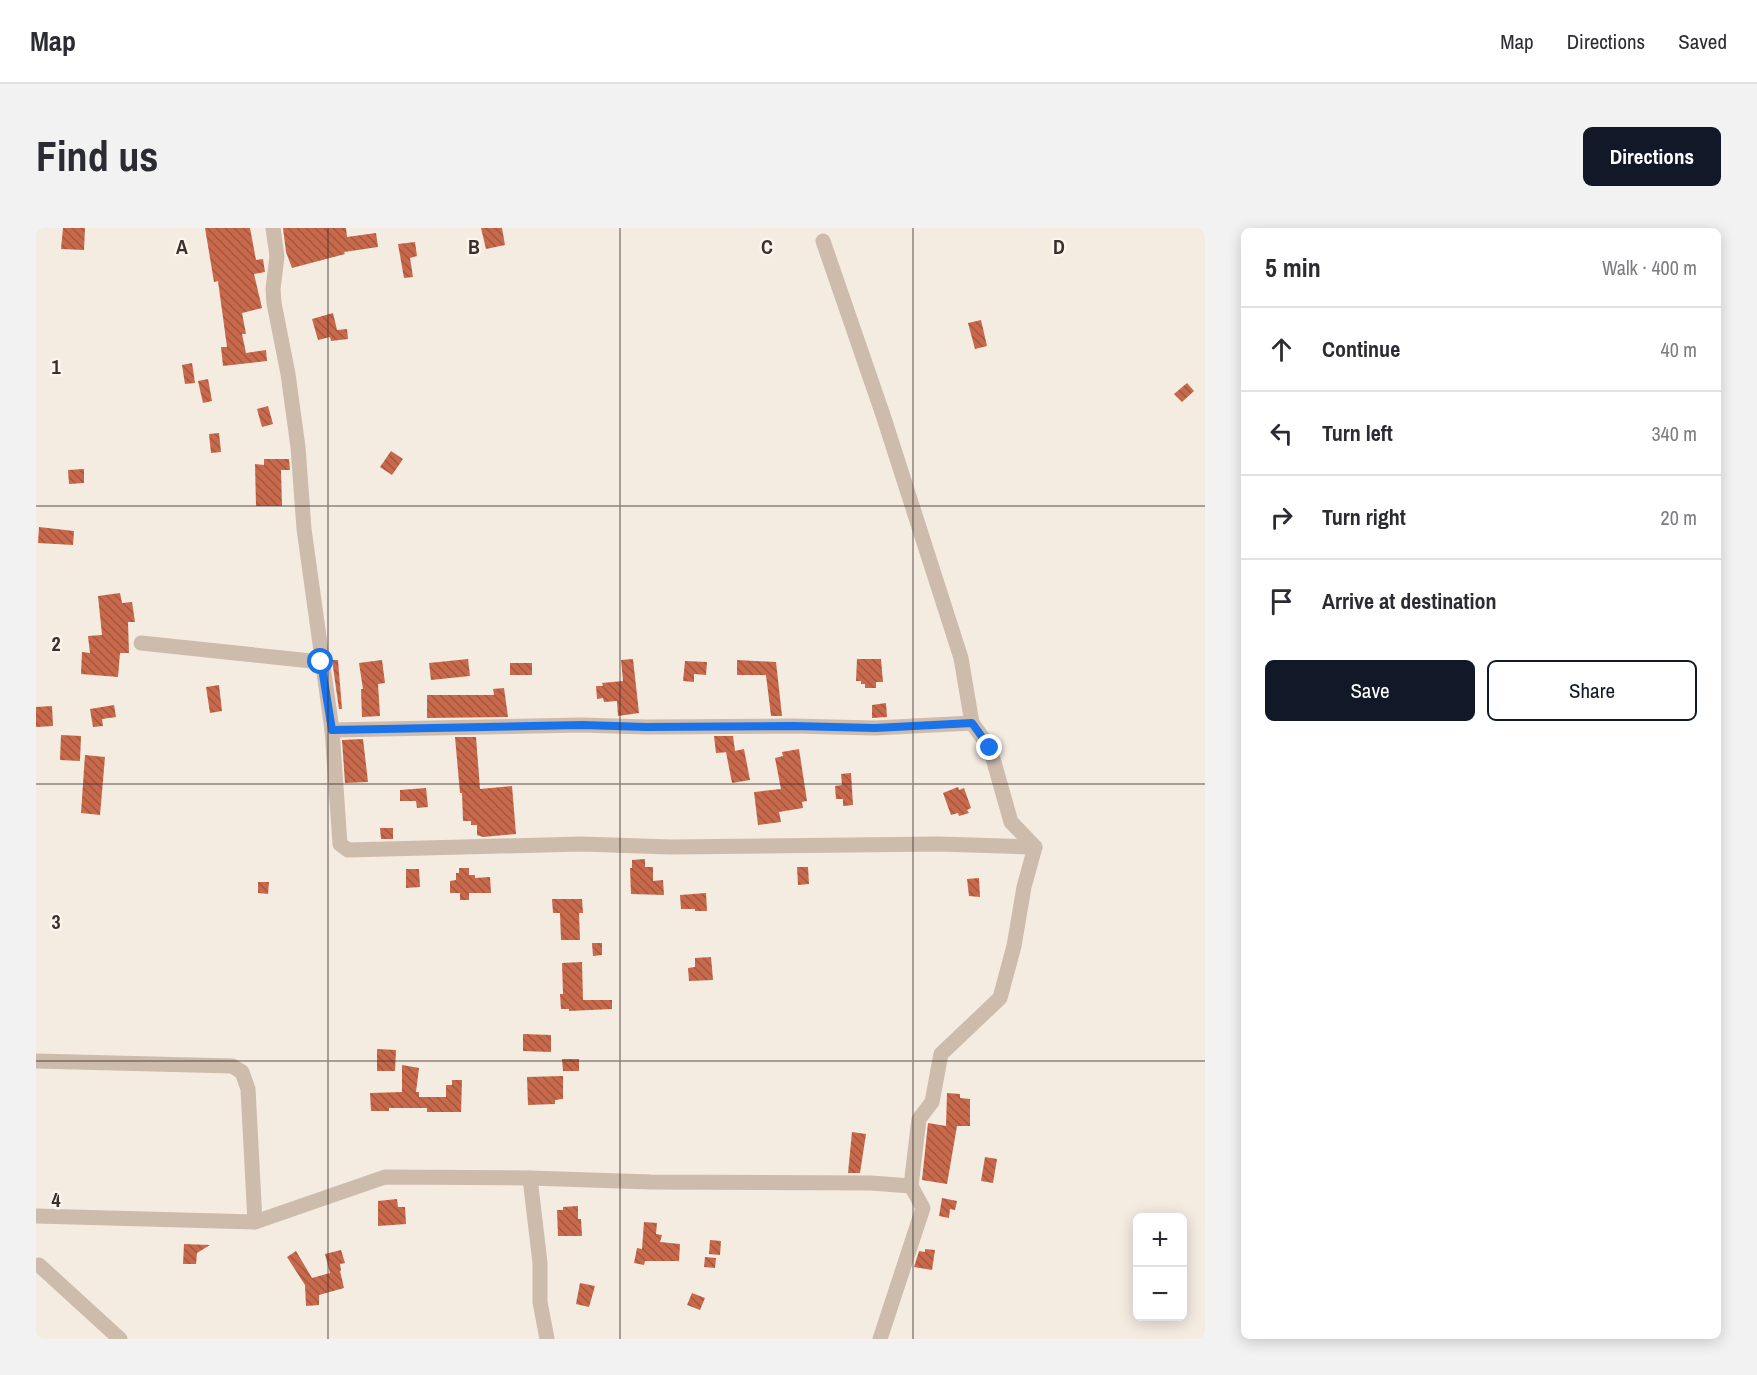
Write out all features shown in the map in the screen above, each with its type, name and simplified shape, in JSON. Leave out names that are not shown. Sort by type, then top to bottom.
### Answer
[{"type":"street","points":[[273,228],[277,256],[273,288],[274,303],[297,437],[304,529],[332,730],[340,844],[348,850],[581,844],[671,847],[939,844],[1035,847]]},
{"type":"street","points":[[823,241],[883,415],[961,658],[972,723],[990,748],[1011,822],[1035,847]]},
{"type":"street","points":[[141,643],[321,662]]},
{"type":"street","points":[[332,730],[582,725],[875,728],[972,723]]},
{"type":"street","points":[[880,1339],[923,1208],[911,1186],[919,1119],[932,1102],[941,1054],[1000,998],[1014,946],[1024,887],[1035,847]]},
{"type":"street","points":[[36,1061],[232,1066],[242,1072],[248,1089],[255,1222]]},
{"type":"street","points":[[36,1216],[255,1222],[385,1177],[871,1183],[911,1186]]},
{"type":"street","points":[[530,1178],[540,1263],[540,1302],[547,1339]]},
{"type":"street","points":[[39,1265],[120,1339]]},
{"type":"building","points":[[63,228],[85,228],[84,250],[61,249]]},
{"type":"building","points":[[205,228],[250,228],[256,260],[263,259],[265,272],[254,274],[262,308],[242,313],[246,334],[242,334],[246,353],[266,350],[267,361],[223,366],[221,347],[227,347],[218,281],[214,282]]},
{"type":"building","points":[[283,228],[346,228],[347,237],[376,233],[378,247],[344,252],[345,254],[292,268],[286,252]]},
{"type":"building","points":[[481,228],[502,228],[505,245],[486,249]]},
{"type":"building","points":[[415,242],[417,256],[410,258],[413,277],[404,278],[398,244]]},
{"type":"building","points":[[333,313],[337,330],[347,329],[348,339],[331,341],[330,337],[318,340],[312,319]]},
{"type":"building","points":[[981,320],[987,346],[975,349],[968,323]]},
{"type":"building","points":[[192,363],[195,383],[185,384],[182,365]]},
{"type":"building","points":[[208,379],[212,401],[203,403],[198,381]]},
{"type":"building","points":[[1187,383],[1194,391],[1182,402],[1174,394]]},
{"type":"building","points":[[268,406],[273,424],[262,427],[257,409]]},
{"type":"building","points":[[219,433],[221,452],[211,453],[209,434]]},
{"type":"building","points":[[391,451],[403,459],[392,475],[380,467]]},
{"type":"building","points":[[264,459],[289,459],[290,470],[281,470],[282,506],[256,506],[255,464],[264,465]]},
{"type":"building","points":[[84,469],[84,483],[69,484],[68,470]]},
{"type":"building","points":[[39,527],[74,531],[73,545],[38,543]]},
{"type":"building","points":[[120,593],[122,603],[132,602],[135,622],[128,622],[129,653],[120,653],[118,677],[81,674],[82,652],[90,653],[88,636],[102,635],[98,596]]},
{"type":"building","points":[[468,659],[470,676],[431,680],[429,663]]},
{"type":"building","points":[[633,659],[639,713],[618,716],[617,701],[604,702],[603,698],[597,699],[596,686],[603,686],[602,683],[623,681],[621,660]]},
{"type":"building","points":[[857,659],[881,659],[883,682],[876,682],[876,688],[865,688],[865,684],[856,681]]},
{"type":"building","points":[[332,660],[338,660],[342,709],[339,709]]},
{"type":"building","points":[[382,660],[385,683],[378,684],[380,716],[362,717],[361,689],[363,689],[359,663]]},
{"type":"building","points":[[737,660],[776,662],[782,716],[771,716],[766,675],[737,675]]},
{"type":"building","points":[[685,661],[707,662],[706,675],[694,674],[694,682],[683,681]]},
{"type":"building","points":[[510,663],[532,663],[532,675],[510,675]]},
{"type":"building","points":[[219,685],[222,711],[210,713],[206,687]]},
{"type":"building","points":[[504,688],[508,717],[427,718],[427,695],[494,695],[493,689]]},
{"type":"building","points":[[886,703],[887,717],[872,718],[872,705]]},
{"type":"building","points":[[114,705],[116,717],[102,719],[103,726],[93,727],[90,709]]},
{"type":"building","points":[[52,706],[53,726],[36,727],[36,707]]},
{"type":"building","points":[[61,735],[81,736],[80,761],[60,760]]},
{"type":"building","points":[[714,736],[733,736],[735,751],[744,749],[750,780],[732,783],[726,752],[716,753]]},
{"type":"building","points":[[455,737],[476,737],[480,789],[512,786],[516,834],[483,837],[477,835],[477,825],[471,825],[471,821],[463,821]]},
{"type":"building","points":[[363,739],[368,782],[345,783],[342,740]]},
{"type":"building","points":[[799,749],[807,801],[802,802],[803,808],[779,812],[781,822],[758,825],[754,792],[781,789],[775,758],[783,756],[782,752]]},
{"type":"building","points":[[85,755],[105,757],[100,815],[81,813]]},
{"type":"building","points":[[851,773],[853,805],[843,806],[843,799],[836,799],[835,786],[842,785],[841,774]]},
{"type":"building","points":[[958,787],[959,790],[964,788],[971,808],[967,810],[969,813],[959,816],[958,813],[951,815],[943,793]]},
{"type":"building","points":[[426,788],[428,807],[417,808],[416,801],[400,801],[400,790]]},
{"type":"building","points":[[380,828],[393,828],[393,839],[381,839]]},
{"type":"building","points":[[645,859],[645,867],[653,867],[653,881],[663,880],[664,895],[631,894],[632,860]]},
{"type":"building","points":[[797,867],[808,867],[809,884],[798,885]]},
{"type":"building","points":[[459,868],[469,868],[469,875],[475,875],[475,878],[490,877],[491,893],[469,893],[469,900],[460,900],[460,893],[450,893],[450,881],[456,880]]},
{"type":"building","points":[[406,869],[419,869],[420,887],[406,888]]},
{"type":"building","points":[[979,878],[980,897],[969,896],[967,879]]},
{"type":"building","points":[[258,882],[269,882],[268,894],[258,893]]},
{"type":"building","points":[[706,893],[707,911],[681,909],[680,895]]},
{"type":"building","points":[[552,899],[582,899],[583,913],[579,913],[580,940],[561,940],[560,913],[553,913]]},
{"type":"building","points":[[592,943],[602,943],[602,955],[593,956]]},
{"type":"building","points":[[711,957],[713,980],[689,981],[688,968],[695,967],[695,958]]},
{"type":"building","points":[[582,962],[583,1000],[612,1000],[612,1009],[569,1011],[569,1009],[561,1009],[562,963]]},
{"type":"building","points":[[523,1034],[551,1035],[551,1052],[523,1051]]},
{"type":"building","points":[[377,1049],[396,1050],[395,1071],[377,1071]]},
{"type":"building","points":[[562,1059],[579,1059],[579,1071],[563,1071]]},
{"type":"building","points":[[402,1065],[419,1068],[416,1092],[419,1092],[419,1097],[446,1097],[446,1085],[452,1085],[452,1080],[462,1080],[461,1112],[427,1112],[427,1108],[389,1108],[389,1111],[371,1111],[370,1093],[402,1092]]},
{"type":"building","points":[[563,1076],[563,1099],[555,1100],[555,1104],[528,1105],[527,1077]]},
{"type":"building","points":[[947,1093],[960,1094],[960,1098],[970,1099],[970,1126],[957,1126],[947,1184],[922,1180],[928,1123],[946,1126]]},
{"type":"building","points":[[852,1132],[866,1134],[860,1173],[848,1173]]},
{"type":"building","points":[[985,1157],[997,1159],[993,1183],[981,1181]]},
{"type":"building","points":[[942,1198],[957,1201],[955,1210],[950,1209],[949,1218],[939,1216]]},
{"type":"building","points":[[397,1199],[398,1207],[405,1207],[406,1224],[378,1226],[378,1201]]},
{"type":"building","points":[[578,1206],[582,1236],[558,1236],[557,1210],[563,1210],[563,1207]]},
{"type":"building","points":[[644,1222],[657,1223],[656,1234],[662,1235],[660,1242],[680,1244],[679,1261],[645,1261],[644,1265],[634,1263],[637,1248],[642,1249]]},
{"type":"building","points":[[710,1240],[721,1241],[720,1255],[709,1254]]},
{"type":"building","points":[[184,1244],[210,1245],[197,1253],[196,1264],[183,1264]]},
{"type":"building","points":[[925,1249],[935,1250],[932,1270],[914,1267],[919,1251],[925,1252]]},
{"type":"building","points":[[341,1250],[345,1263],[340,1264],[344,1288],[319,1295],[319,1305],[306,1306],[305,1285],[287,1257],[296,1251],[312,1278],[330,1273],[325,1254]]},
{"type":"building","points":[[705,1257],[716,1258],[715,1268],[704,1267]]},
{"type":"building","points":[[580,1283],[595,1286],[589,1307],[576,1304]]},
{"type":"building","points":[[692,1293],[705,1298],[700,1310],[687,1305]]},
{"type":"route","points":[[321,662],[332,730],[582,725],[875,728],[972,723],[990,748]]}]
